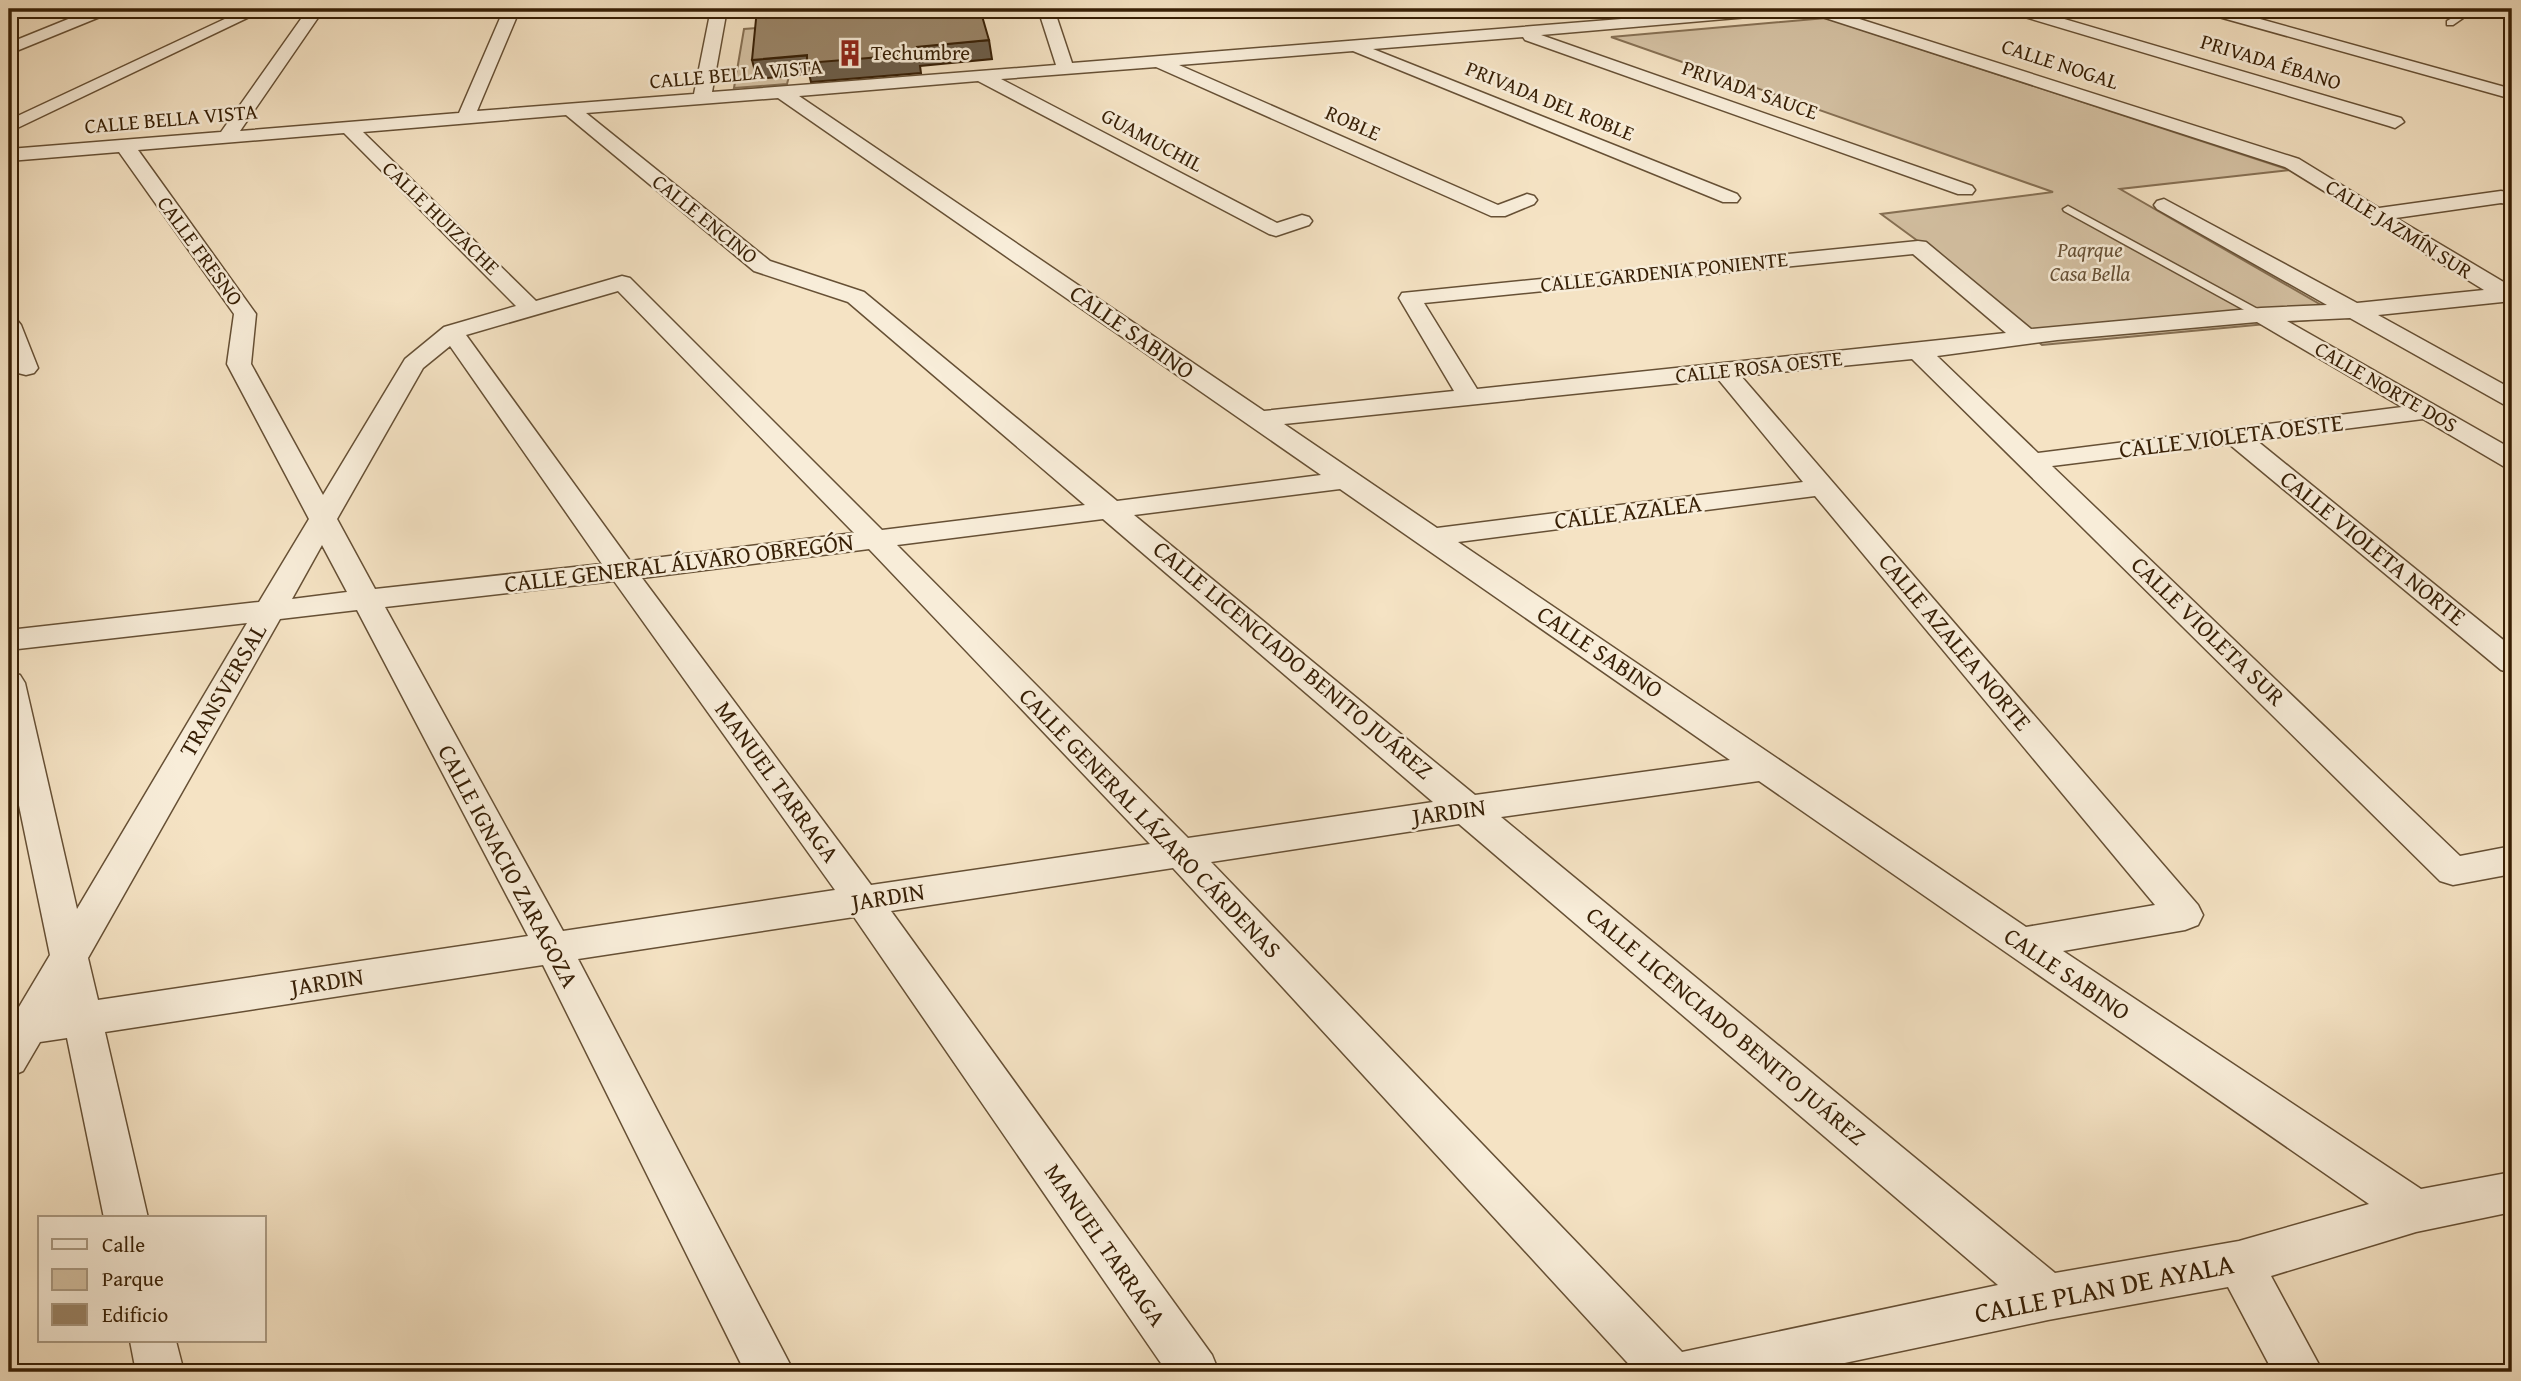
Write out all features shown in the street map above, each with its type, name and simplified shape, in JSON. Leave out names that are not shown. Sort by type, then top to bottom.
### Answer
[{"type":"street","points":[[9,49],[106,9]]},
{"type":"street","points":[[9,127],[258,9]]},
{"type":"street","points":[[226,138],[316,9]]},
{"type":"street","points":[[466,119],[512,9]]},
{"type":"street","points":[[702,100],[719,9]]},
{"type":"street","points":[[1046,9],[1066,71]]},
{"type":"street","points":[[1620,9],[1644,24]]},
{"type":"street","name":"CALLE BELLA VISTA","points":[[9,155],[1644,24],[1802,9]]},
{"type":"street","name":"CALLE NOGAL","points":[[1813,9],[2292,163]]},
{"type":"street","name":"PRIVADA ÉBANO","points":[[2014,9],[2395,122]]},
{"type":"street","points":[[2207,9],[2512,94]]},
{"type":"street","points":[[9,34],[55,30]]},
{"type":"street","name":"PRIVADA SAUCE","points":[[1520,33],[1965,190]]},
{"type":"street","name":"PRIVADA DEL ROBLE","points":[[1352,47],[1730,198]]},
{"type":"street","name":"ROBLE","points":[[1161,63],[1498,212],[1527,200]]},
{"type":"street","name":"GUAMUCHIL","points":[[983,77],[1276,230],[1303,222]]},
{"type":"street","name":"CALLE SABINO","points":[[783,93],[2416,1211]]},
{"type":"street","name":"CALLE ENCINO","points":[[571,110],[762,265],[856,297]]},
{"type":"street","name":"CALLE HUIZACHE","points":[[349,128],[532,309]]},
{"type":"street","name":"CALLE FRESNO","points":[[125,146],[245,314],[239,364]]},
{"type":"street","name":"CALLE JAZMÍN SUR","points":[[2292,163],[2509,294]]},
{"type":"street","points":[[2377,214],[2501,197],[2512,199]]},
{"type":"street","name":"CALLE NORTE DOS","points":[[2164,205],[2512,399]]},
{"type":"street","name":"CALLE GARDENIA PONIENTE","points":[[1471,398],[1410,298],[1918,247],[2026,338]]},
{"type":"street","name":"CALLE GENERAL LÁZARO CÁRDENAS","points":[[532,309],[622,283],[1179,853],[1668,1372]]},
{"type":"street","points":[[2350,311],[2509,294]]},
{"type":"street","name":"CALLE LICENCIADO BENITO JUÁREZ","points":[[856,297],[1470,809],[2048,1297]]},
{"type":"street","points":[[452,332],[532,309]]},
{"type":"street","name":"CALLE ROSA OESTE","points":[[1258,419],[2026,338],[2261,315],[2350,311]]},
{"type":"street","name":"CALLE NORTE DOS","points":[[2261,315],[2512,460]]},
{"type":"street","points":[[9,325],[26,368]]},
{"type":"street","name":"TRANSVERSAL","points":[[9,1059],[18,1029],[69,956],[413,364],[452,332]]},
{"type":"street","name":"MANUEL TARRAGA","points":[[452,332],[622,571],[863,901],[1195,1372]]},
{"type":"street","name":"CALLE VIOLETA SUR","points":[[1918,351],[2453,871],[2512,860]]},
{"type":"street","name":"CALLE IGNACIO ZARAGOZA","points":[[239,364],[553,947],[769,1372]]},
{"type":"street","name":"CALLE AZALEA NORTE","points":[[1723,370],[2185,915],[2021,943]]},
{"type":"street","name":"CALLE VIOLETA OESTE","points":[[2034,461],[2428,411]]},
{"type":"street","name":"CALLE VIOLETA NORTE","points":[[2234,435],[2512,663]]},
{"type":"street","name":"CALLE GENERAL ÁLVARO OBREGÓN","points":[[9,640],[622,571],[1348,480]]},
{"type":"street","name":"CALLE AZALEA","points":[[1431,537],[1824,487]]},
{"type":"street","points":[[9,683],[127,1216]]},
{"type":"street","name":"JARDIN","points":[[18,1029],[1470,809],[1768,767]]},
{"type":"street","name":"CALLE PLAN DE AYALA","points":[[1692,1372],[2048,1297],[2239,1264],[2416,1211],[2512,1192]]},
{"type":"street","points":[[2239,1264],[2299,1372]]},
{"type":"street","points":[[153,1342],[160,1372]]},
{"type":"lane","points":[[2450,23],[2472,9]]},
{"type":"lane","points":[[2068,209],[2261,315]]},
{"type":"green space","name":"Paqrque Casa Bella","points":[[1826,18],[2290,170],[2120,189],[2342,317],[2042,345],[1926,247],[1881,214],[2053,192],[1611,37]]},
{"type":"green space","points":[[802,25],[787,84],[734,88],[744,29]]},
{"type":"building","points":[[757,9],[980,9],[989,40],[917,47],[918,54],[807,63],[807,55],[752,60]]},
{"type":"place","name":"Techumbre","points":[[850,53]]}]
